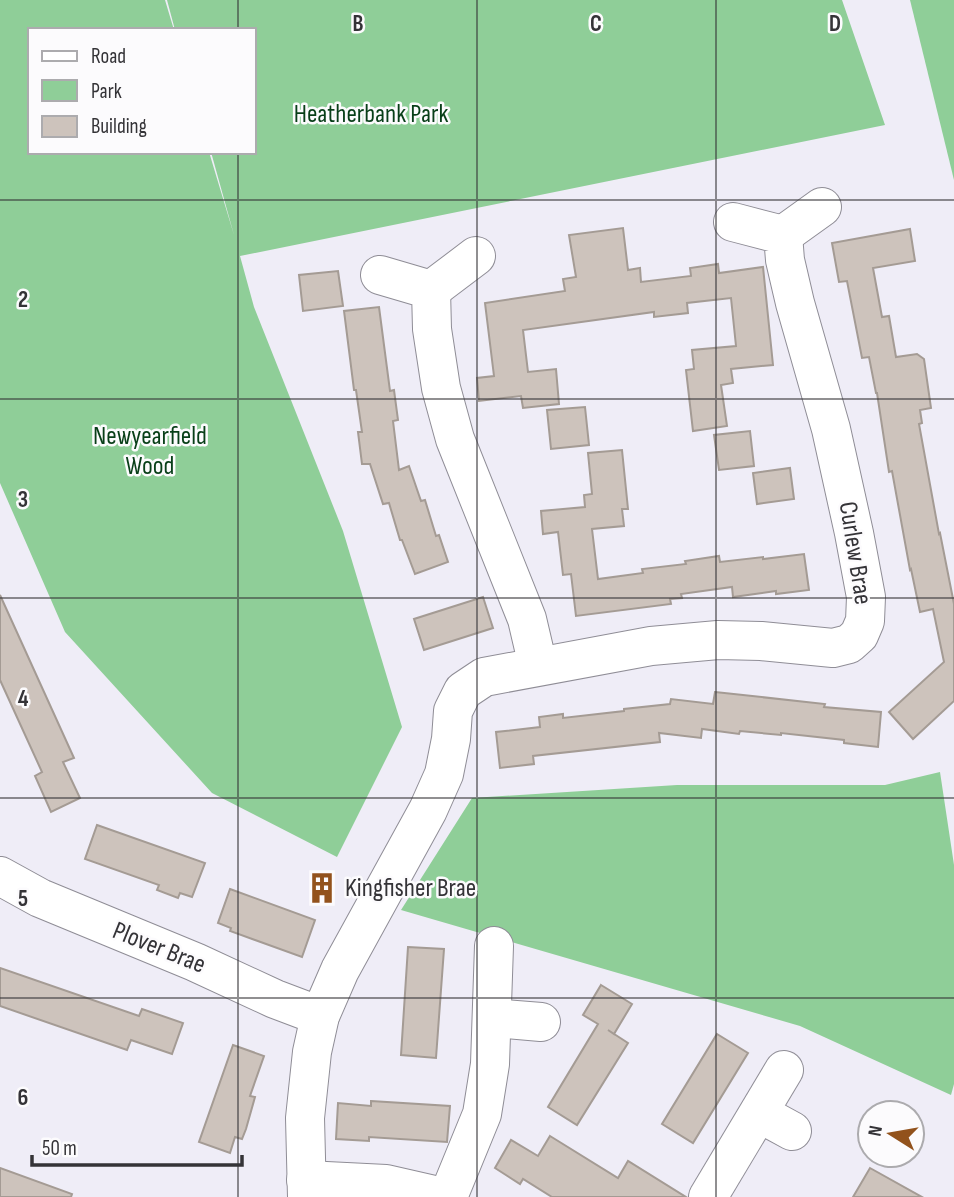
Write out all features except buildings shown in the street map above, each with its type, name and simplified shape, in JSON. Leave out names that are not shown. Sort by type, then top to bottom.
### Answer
[{"type":"street","points":[[733,222],[783,235],[822,207]]},
{"type":"street","name":"Curlew Brae","points":[[320,1016],[340,970],[428,810],[444,774],[453,711],[463,691],[484,677],[652,646],[718,640],[833,648],[849,644],[859,635],[865,621],[866,597],[854,533],[831,429],[795,303],[785,260],[783,235]]},
{"type":"street","points":[[431,290],[476,256]]},
{"type":"street","points":[[380,275],[431,290]]},
{"type":"street","points":[[431,290],[432,329],[441,388],[455,439],[527,619],[538,666]]},
{"type":"street","name":"Plover Brae","points":[[0,876],[40,898],[320,1016]]},
{"type":"street","points":[[320,1016],[312,1052],[305,1118],[307,1189],[386,1184],[445,1197],[482,1114],[490,1064],[494,946]]},
{"type":"street","points":[[493,1018],[541,1022]]},
{"type":"street","points":[[708,1197],[784,1070]]},
{"type":"street","points":[[759,1114],[792,1131]]},
{"type":"green space","name":"Newyearfield Wood","points":[[0,0],[165,0],[173,28],[28,28],[28,154],[210,154],[234,235],[212,154],[256,154],[256,28],[174,28],[167,0],[842,0],[885,125],[240,256],[254,307],[343,531],[402,727],[337,857],[212,793],[65,632],[0,483]]},
{"type":"green space","points":[[910,0],[954,0],[954,180]]},
{"type":"green space","points":[[940,772],[954,865],[954,1084],[951,1095],[800,1026],[401,910],[472,798],[677,785],[885,785]]},
{"type":"place","name":"Kingfisher Brae","points":[[322,888]]},
{"type":"park label","name":"Heatherbank Park","points":[[371,114]]}]
